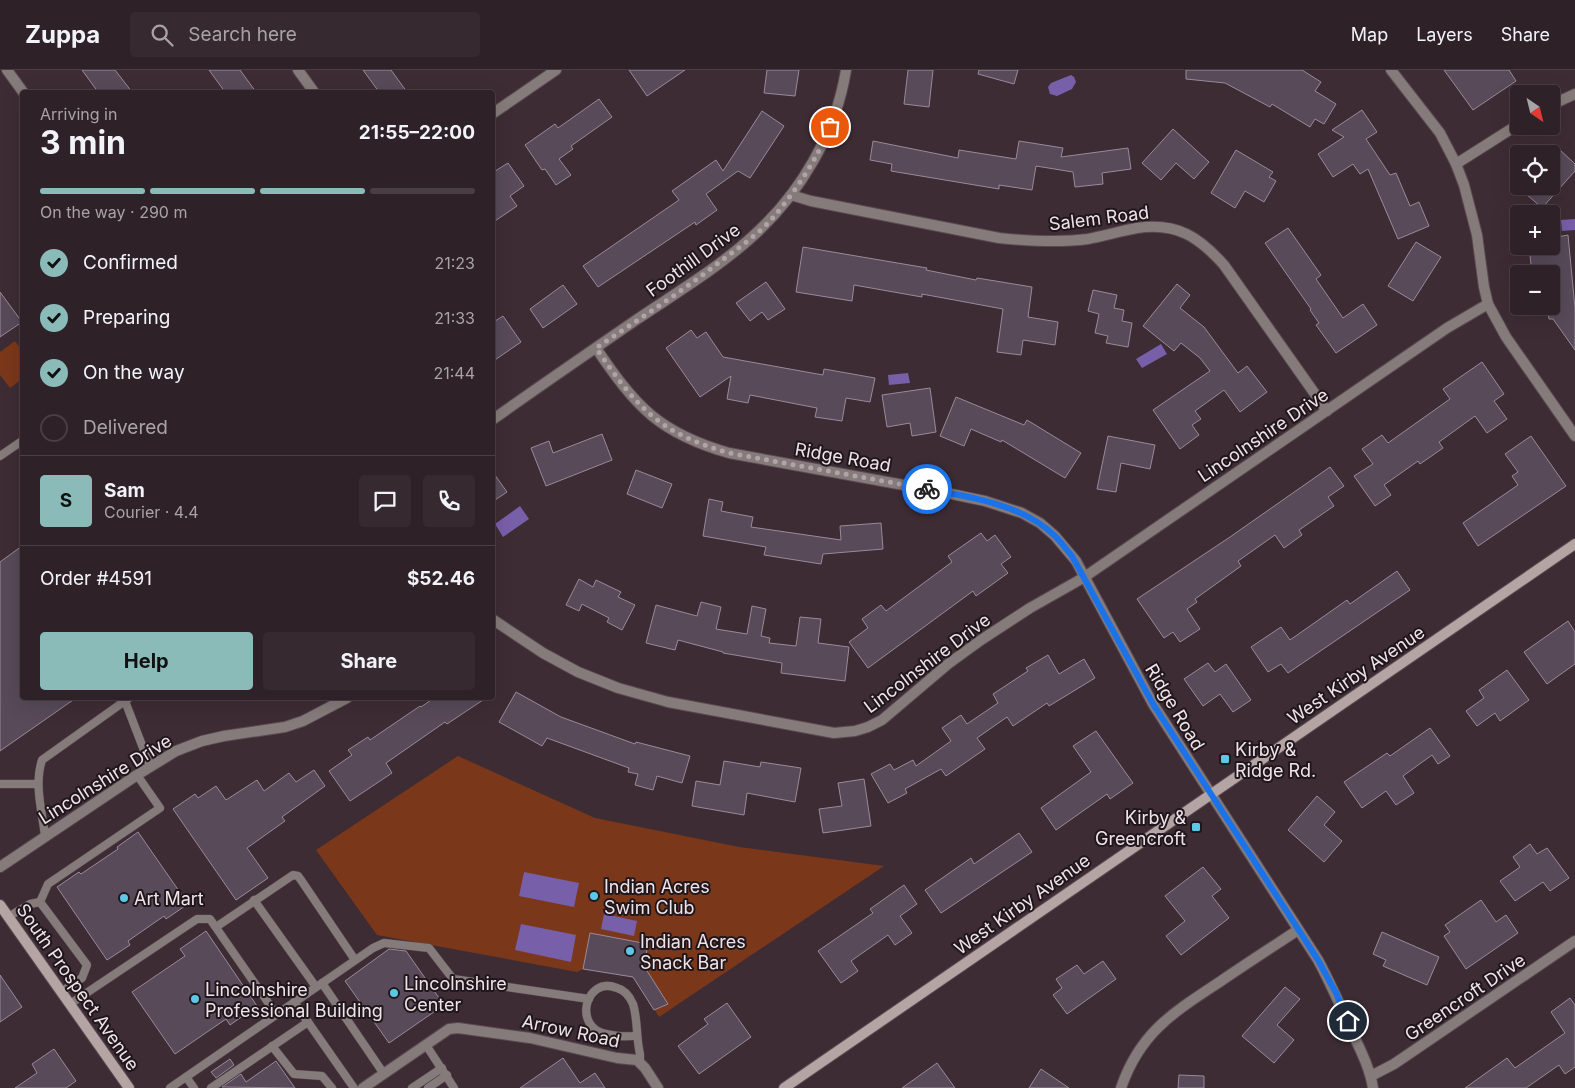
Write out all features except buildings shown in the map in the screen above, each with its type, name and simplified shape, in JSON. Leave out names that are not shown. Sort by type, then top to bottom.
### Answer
[{"type":"main road","name":"West Kirby Avenue","points":[[784,1088],[1575,544]]},
{"type":"main road","name":"South Prospect Avenue","points":[[0,905],[129,1088]]},
{"type":"street","points":[[7,70],[22,90]]},
{"type":"street","points":[[298,70],[313,90]]},
{"type":"street","points":[[495,112],[556,70]]},
{"type":"street","name":"Foothill Drive","points":[[495,418],[702,276],[752,237],[770,220],[791,195],[823,143],[836,110],[846,70]]},
{"type":"street","points":[[1391,70],[1440,133],[1456,164],[1464,185],[1477,235],[1488,304],[1506,337],[1575,436]]},
{"type":"street","points":[[1560,102],[1575,94]]},
{"type":"street","points":[[1456,164],[1510,130]]},
{"type":"street","name":"Salem Road","points":[[791,195],[820,203],[1029,242],[1088,239],[1138,228],[1158,227],[1178,230],[1194,236],[1209,248],[1224,265],[1327,412]]},
{"type":"street","name":"Lincolnshire Drive","points":[[495,621],[542,653],[578,672],[618,688],[668,702],[834,733],[868,727],[882,720],[948,664],[981,640],[1030,608],[1083,578],[1447,328],[1488,304]]},
{"type":"street","name":"Ridge Road","points":[[596,348],[636,403],[660,424],[680,436],[703,446],[729,453],[942,492],[1005,507],[1022,513],[1040,523],[1055,536],[1076,561],[1083,578],[1153,704],[1210,794]]},
{"type":"street","name":"Lincolnshire Drive","points":[[0,867],[150,766],[176,751],[202,741],[224,736],[285,727],[303,721],[343,700]]},
{"type":"street","points":[[1210,794],[1318,960],[1336,993],[1371,1076],[1373,1088]]},
{"type":"street","points":[[1121,1088],[1135,1055],[1149,1035],[1174,1012],[1298,930]]},
{"type":"street","name":"Greencroft Drive","points":[[1371,1076],[1394,1064],[1575,941]]},
{"type":"street","name":"Arrow Road","points":[[363,1088],[450,1029],[466,1028],[530,1038],[640,1062],[658,1088]]},
{"type":"lane","points":[[0,456],[20,442]]},
{"type":"lane","points":[[45,836],[38,784],[42,760],[126,700]]},
{"type":"lane","points":[[127,700],[150,766]]},
{"type":"lane","points":[[40,902],[48,884],[160,808],[137,775]]},
{"type":"lane","points":[[0,784],[38,784]]},
{"type":"lane","points":[[216,927],[290,876],[298,876],[355,960]]},
{"type":"lane","points":[[254,900],[384,1074]]},
{"type":"lane","points":[[8,916],[30,904],[40,902]]},
{"type":"lane","points":[[40,902],[87,965],[82,978],[61,992]]},
{"type":"lane","points":[[70,1004],[197,919],[210,919],[276,1014]]},
{"type":"lane","points":[[170,1088],[355,960],[384,943],[429,948],[454,979],[589,999]]},
{"type":"lane","points":[[637,1035],[631,1037],[612,1035],[601,1033],[595,1029],[587,1019],[585,1012],[593,992],[600,986],[606,985],[619,988],[627,994],[632,1004],[637,1035],[640,1062]]},
{"type":"lane","points":[[294,1002],[354,1088]]},
{"type":"lane","points":[[211,1088],[308,1022]]},
{"type":"lane","points":[[426,1044],[451,1082]]},
{"type":"lane","points":[[272,1046],[294,1074],[322,1076],[332,1088]]},
{"type":"lane","points":[[412,1088],[442,1068]]},
{"type":"lane","points":[[186,1077],[194,1088]]},
{"type":"lane","points":[[428,1088],[451,1082]]},
{"type":"lane","points":[[443,1088],[451,1082]]},
{"type":"shaded area","points":[[1071,75],[1076,82],[1072,89],[1057,96],[1050,94],[1048,87],[1051,83]]},
{"type":"shaded area","points":[[1575,219],[1575,230],[1562,231],[1561,220]]},
{"type":"shaded area","points":[[15,341],[20,348],[20,380],[10,388],[0,375],[0,352]]},
{"type":"shaded area","points":[[1161,344],[1167,354],[1142,368],[1136,359]]},
{"type":"shaded area","points":[[908,373],[910,383],[889,385],[888,375]]},
{"type":"shaded area","points":[[520,506],[529,519],[503,537],[495,524]]},
{"type":"shaded area","name":"Indian Acres Swim Club","points":[[458,756],[595,818],[739,847],[884,866],[659,1017],[635,977],[583,969],[577,972],[377,935],[316,850]]},
{"type":"shaded area","points":[[524,872],[579,883],[574,907],[519,896]]},
{"type":"shaded area","points":[[604,914],[637,921],[634,936],[601,929]]},
{"type":"shaded area","points":[[521,924],[576,935],[571,962],[515,950]]},
{"type":"way so far","points":[[830,127],[808,170],[791,195],[761,229],[702,276],[596,348],[636,403],[660,424],[680,436],[703,446],[729,453],[927,489]]},
{"type":"place","name":"Kirby & Ridge Rd.","points":[[1225,759]]},
{"type":"place","name":"Kirby & Greencroft","points":[[1196,827]]},
{"type":"place","name":"Indian Acres Swim Club","points":[[594,896]]},
{"type":"place","name":"Art Mart","points":[[124,898]]},
{"type":"place","name":"Indian Acres Snack Bar","points":[[630,951]]},
{"type":"place","name":"Lincolnshire Center","points":[[394,993]]},
{"type":"place","name":"Lincolnshire Professional Building","points":[[195,999]]},
{"type":"route","points":[[927,489],[985,501],[1022,513],[1040,523],[1055,536],[1076,561],[1083,578],[1153,704],[1318,960],[1336,993],[1348,1021]]}]
